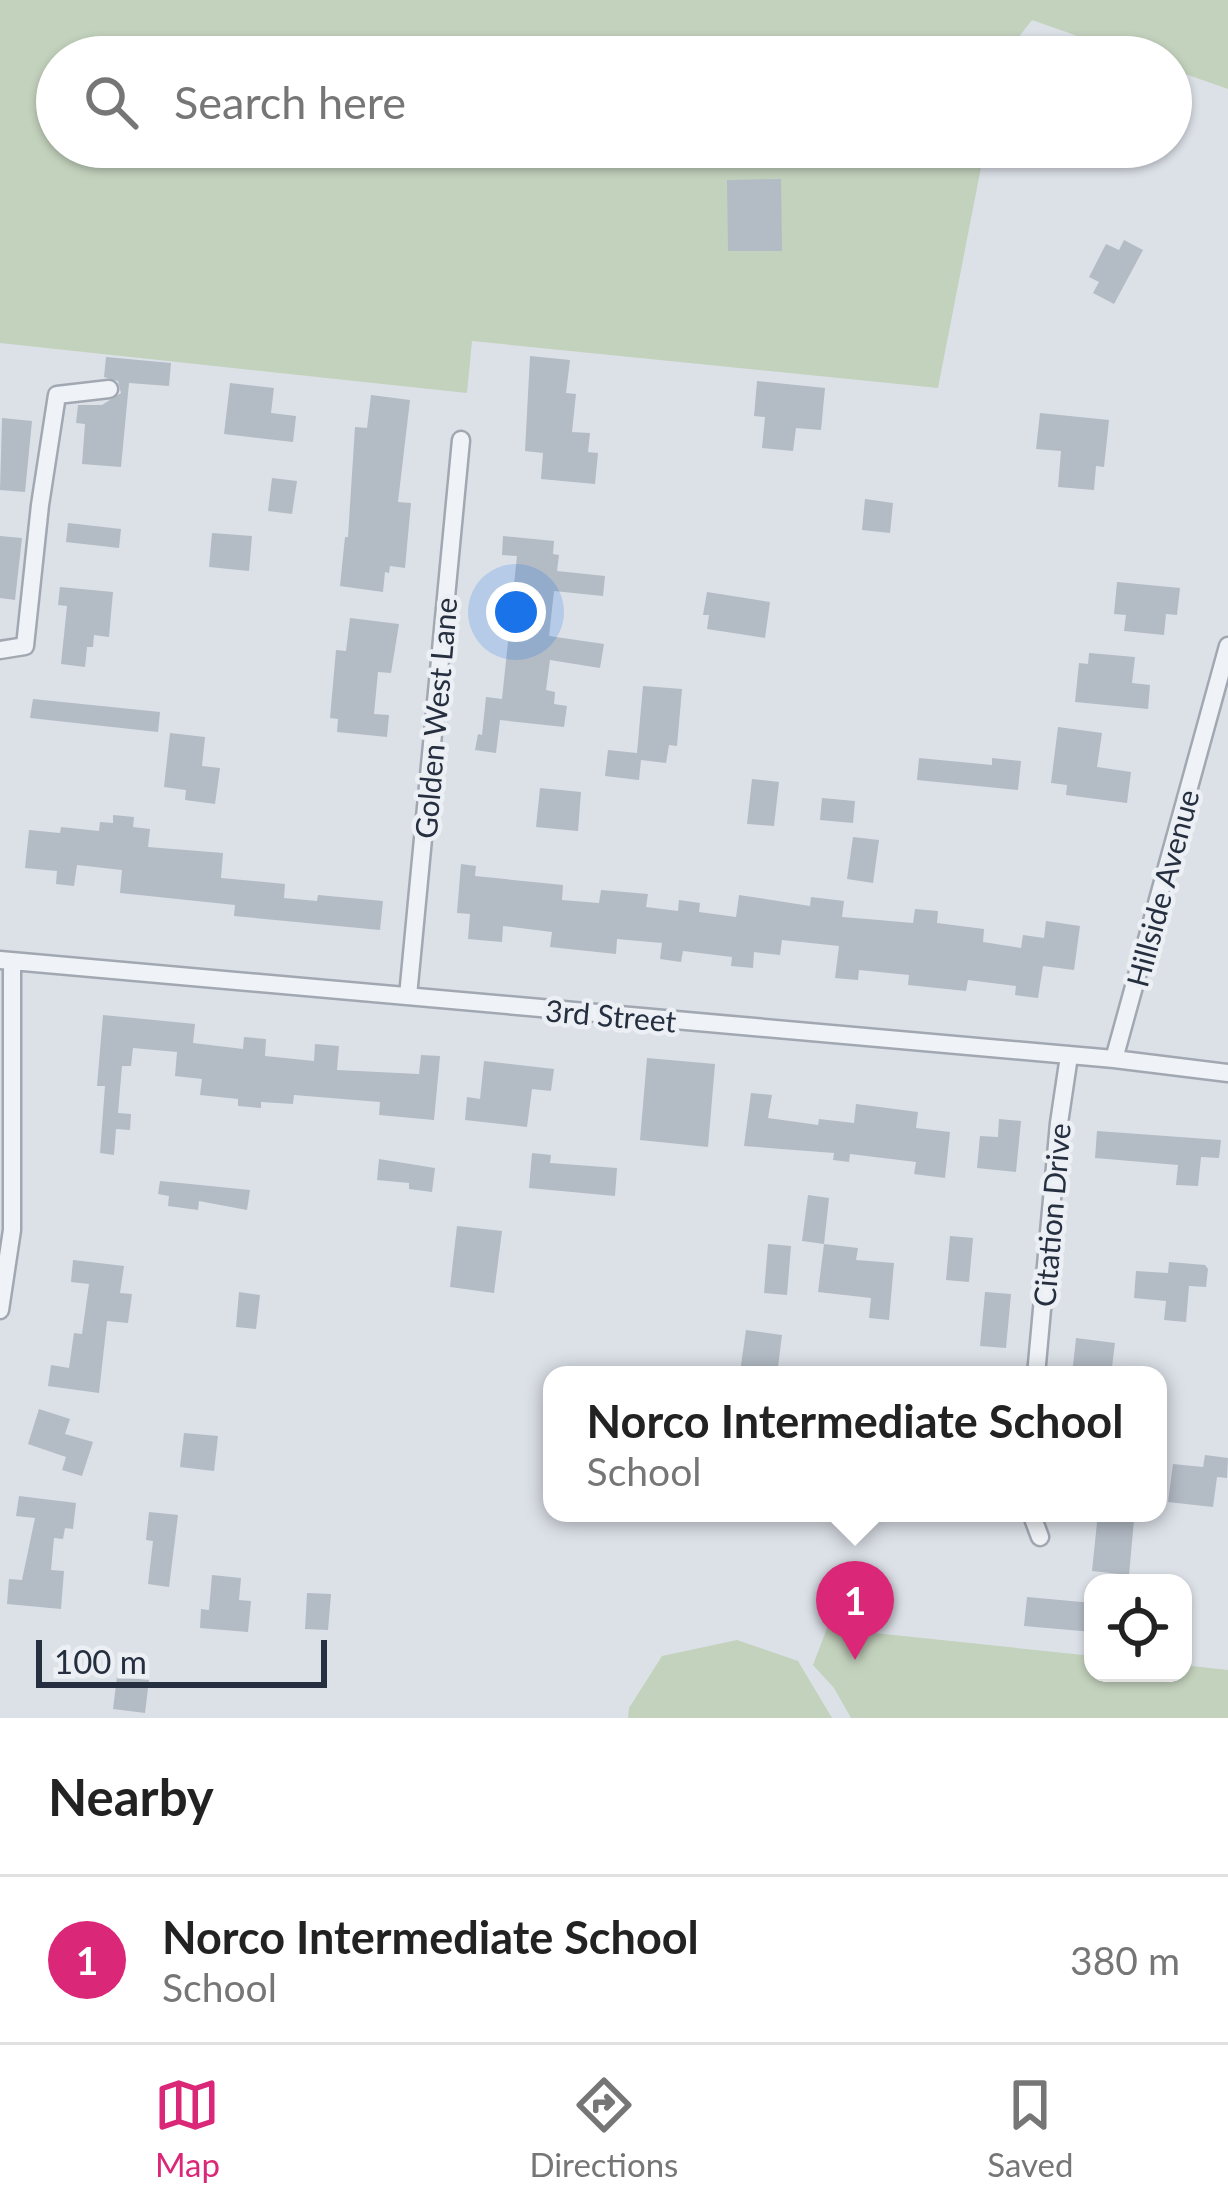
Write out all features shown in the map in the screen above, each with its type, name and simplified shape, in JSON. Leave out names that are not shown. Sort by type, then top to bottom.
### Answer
[{"type":"street","points":[[0,650],[25,646],[57,394],[109,388]]},
{"type":"street","name":"Golden West Lane","points":[[408,996],[461,440]]},
{"type":"street","name":"Hillside Avenue","points":[[1114,1060],[1228,646]]},
{"type":"street","points":[[0,1310],[12,1231],[4,956]]},
{"type":"street","name":"3rd Street","points":[[4,956],[1228,1073]]},
{"type":"street","name":"Citation Drive","points":[[1037,1366],[1069,1056]]},
{"type":"street","points":[[1034,1522],[1040,1537]]},
{"type":"green space","points":[[0,0],[1228,0],[1228,89],[1192,76],[1192,36],[1077,36],[1032,20],[1019,36],[36,36],[36,168],[981,168],[938,388],[472,341],[467,393],[0,343]]},
{"type":"green space","points":[[827,1628],[1084,1655],[1084,1682],[1192,1682],[1192,1666],[1228,1670],[1228,1718],[851,1718],[834,1688],[813,1665]]},
{"type":"green space","points":[[737,1640],[798,1661],[832,1718],[628,1718],[629,1708],[662,1656]]},
{"type":"building","points":[[781,179],[782,251],[728,251],[727,180]]},
{"type":"building","points":[[1124,240],[1143,250],[1114,304],[1093,293],[1099,282],[1089,277],[1106,244],[1119,250]]},
{"type":"building","points":[[530,356],[570,360],[566,393],[576,394],[572,432],[590,433],[588,452],[598,453],[595,484],[541,479],[543,453],[525,451]]},
{"type":"building","points":[[106,357],[171,363],[169,386],[129,383],[121,467],[82,464],[85,424],[76,423],[78,405],[102,405],[121,393],[118,381],[104,377]]},
{"type":"building","points":[[757,381],[825,388],[821,430],[796,428],[793,451],[762,448],[765,417],[754,416]]},
{"type":"building","points":[[230,383],[274,388],[271,413],[296,416],[293,442],[224,434]]},
{"type":"building","points":[[371,395],[410,400],[398,502],[411,503],[405,568],[390,566],[383,592],[340,586],[355,427],[367,428]]},
{"type":"building","points":[[1040,413],[1109,420],[1104,467],[1096,466],[1094,490],[1058,487],[1061,451],[1036,449]]},
{"type":"building","points":[[2,418],[32,421],[25,492],[0,490]]},
{"type":"building","points":[[272,478],[297,481],[292,514],[268,511]]},
{"type":"building","points":[[865,499],[893,503],[890,533],[862,530]]},
{"type":"building","points":[[68,523],[121,529],[119,548],[66,542]]},
{"type":"building","points":[[212,533],[252,536],[249,571],[209,567]]},
{"type":"building","points":[[0,536],[22,538],[15,600],[0,598]]},
{"type":"building","points":[[503,536],[554,541],[557,571],[605,576],[603,596],[554,591],[549,636],[604,644],[600,668],[550,660],[546,690],[555,692],[554,704],[567,706],[564,727],[500,720],[496,753],[475,750],[478,734],[482,735],[486,697],[502,699],[517,556],[502,555]]},
{"type":"building","points":[[1117,582],[1180,588],[1177,615],[1166,614],[1164,635],[1124,631],[1126,615],[1114,614]]},
{"type":"building","points":[[60,587],[113,592],[109,637],[94,635],[85,667],[61,664],[67,606],[58,605]]},
{"type":"building","points":[[707,592],[770,602],[765,638],[707,629],[709,615],[703,615]]},
{"type":"building","points":[[350,618],[399,624],[391,673],[378,672],[374,714],[389,715],[387,737],[337,732],[338,719],[330,718],[336,650],[346,651]]},
{"type":"building","points":[[1089,653],[1135,657],[1132,683],[1150,685],[1148,709],[1075,702],[1079,663],[1088,664]]},
{"type":"building","points":[[643,686],[682,689],[677,746],[669,745],[666,763],[641,760],[639,780],[605,776],[608,750],[637,753]]},
{"type":"building","points":[[33,699],[160,712],[158,732],[30,718]]},
{"type":"building","points":[[1058,727],[1102,733],[1097,767],[1131,772],[1127,803],[1066,795],[1067,785],[1051,783]]},
{"type":"building","points":[[170,733],[205,737],[202,766],[220,768],[215,804],[185,800],[186,790],[164,787]]},
{"type":"building","points":[[919,758],[992,765],[992,758],[1021,761],[1018,790],[917,780]]},
{"type":"building","points":[[752,779],[779,782],[774,826],[747,824]]},
{"type":"building","points":[[540,788],[581,792],[578,831],[536,827]]},
{"type":"building","points":[[822,798],[855,801],[853,823],[820,820]]},
{"type":"building","points":[[113,815],[134,817],[133,827],[150,829],[148,847],[223,853],[221,878],[285,884],[284,898],[317,901],[318,895],[383,901],[380,930],[234,916],[235,905],[120,893],[122,870],[77,865],[74,886],[56,884],[57,871],[25,868],[29,830],[99,831],[100,822],[113,823]]},
{"type":"building","points":[[853,837],[879,840],[873,883],[847,879]]},
{"type":"building","points":[[461,864],[476,866],[475,876],[563,885],[562,900],[599,903],[601,890],[648,894],[646,907],[678,911],[679,900],[700,903],[699,912],[736,917],[739,895],[810,906],[811,897],[844,901],[842,917],[913,923],[915,909],[938,911],[937,923],[984,929],[983,942],[1021,948],[1023,935],[1044,938],[1046,921],[1080,926],[1074,970],[1043,966],[1038,998],[1015,995],[1016,986],[968,980],[966,991],[908,985],[909,975],[859,970],[858,980],[835,978],[839,946],[782,940],[780,955],[754,952],[753,968],[731,966],[732,957],[683,951],[681,962],[660,959],[662,943],[617,939],[616,954],[550,947],[552,932],[503,926],[502,942],[468,939],[470,914],[457,913]]},
{"type":"building","points":[[103,1015],[195,1024],[193,1043],[243,1049],[244,1037],[266,1039],[265,1056],[314,1061],[315,1044],[339,1046],[337,1070],[419,1074],[421,1055],[440,1056],[434,1120],[379,1115],[380,1102],[294,1095],[293,1104],[238,1106],[238,1099],[200,1095],[202,1079],[175,1076],[177,1052],[133,1048],[131,1066],[122,1066],[118,1113],[131,1114],[130,1130],[116,1129],[114,1155],[100,1153],[105,1086],[97,1086]]},
{"type":"building","points":[[647,1058],[715,1064],[708,1147],[640,1140]]},
{"type":"building","points":[[484,1061],[554,1069],[551,1091],[532,1089],[527,1127],[465,1120],[467,1097],[480,1099]]},
{"type":"building","points":[[751,1093],[772,1095],[768,1118],[818,1125],[819,1119],[854,1123],[856,1104],[918,1112],[916,1128],[950,1132],[945,1178],[914,1174],[916,1162],[850,1154],[849,1162],[833,1160],[834,1153],[744,1146]]},
{"type":"building","points":[[999,1119],[1021,1121],[1016,1172],[977,1168],[980,1136],[998,1137]]},
{"type":"building","points":[[1097,1131],[1221,1140],[1219,1158],[1201,1157],[1198,1186],[1176,1185],[1178,1165],[1095,1158]]},
{"type":"building","points":[[532,1153],[551,1155],[550,1163],[617,1168],[615,1196],[529,1188]]},
{"type":"building","points":[[379,1159],[435,1168],[432,1192],[409,1189],[409,1183],[377,1180]]},
{"type":"building","points":[[160,1181],[250,1190],[247,1210],[199,1201],[198,1210],[168,1206],[169,1196],[158,1194]]},
{"type":"building","points":[[808,1195],[829,1198],[824,1244],[802,1241]]},
{"type":"building","points":[[457,1226],[502,1231],[494,1293],[450,1287]]},
{"type":"building","points":[[950,1236],[973,1238],[969,1282],[946,1280]]},
{"type":"building","points":[[768,1244],[791,1246],[787,1295],[764,1293]]},
{"type":"building","points":[[824,1244],[858,1248],[856,1260],[894,1263],[889,1320],[869,1318],[871,1298],[818,1292]]},
{"type":"building","points":[[73,1260],[124,1266],[120,1293],[132,1294],[128,1323],[107,1321],[99,1393],[48,1386],[51,1365],[69,1368],[74,1333],[82,1334],[89,1284],[71,1282]]},
{"type":"building","points":[[1169,1262],[1208,1269],[1206,1287],[1189,1286],[1186,1322],[1164,1320],[1166,1301],[1134,1298],[1136,1271],[1168,1273]]},
{"type":"building","points":[[239,1292],[260,1295],[256,1329],[236,1327]]},
{"type":"building","points":[[985,1292],[1011,1294],[1006,1348],[980,1346]]},
{"type":"building","points":[[746,1330],[782,1335],[778,1366],[741,1366]]},
{"type":"building","points":[[1076,1338],[1115,1343],[1112,1366],[1073,1366]]},
{"type":"building","points":[[39,1409],[70,1419],[65,1434],[93,1442],[82,1476],[62,1470],[66,1457],[28,1444]]},
{"type":"building","points":[[184,1433],[218,1436],[214,1471],[180,1467]]},
{"type":"building","points":[[1205,1455],[1228,1458],[1227,1478],[1217,1477],[1213,1507],[1168,1502],[1173,1464],[1203,1467]]},
{"type":"building","points":[[19,1496],[76,1503],[73,1529],[65,1528],[63,1539],[54,1538],[51,1570],[64,1571],[61,1609],[7,1604],[9,1579],[22,1580],[35,1518],[16,1516]]},
{"type":"building","points":[[149,1512],[178,1515],[169,1587],[148,1584],[153,1541],[146,1540]]},
{"type":"building","points":[[1097,1522],[1134,1522],[1129,1574],[1092,1571]]},
{"type":"building","points":[[212,1575],[241,1578],[239,1600],[251,1601],[248,1632],[200,1628],[201,1609],[209,1610]]},
{"type":"building","points":[[307,1593],[331,1594],[328,1630],[305,1629]]},
{"type":"building","points":[[1027,1597],[1084,1602],[1084,1631],[1024,1626]]},
{"type":"building","points":[[117,1677],[149,1680],[145,1713],[113,1709]]},
{"type":"place","name":"Norco Intermediate School","points":[[855,1660]]}]
